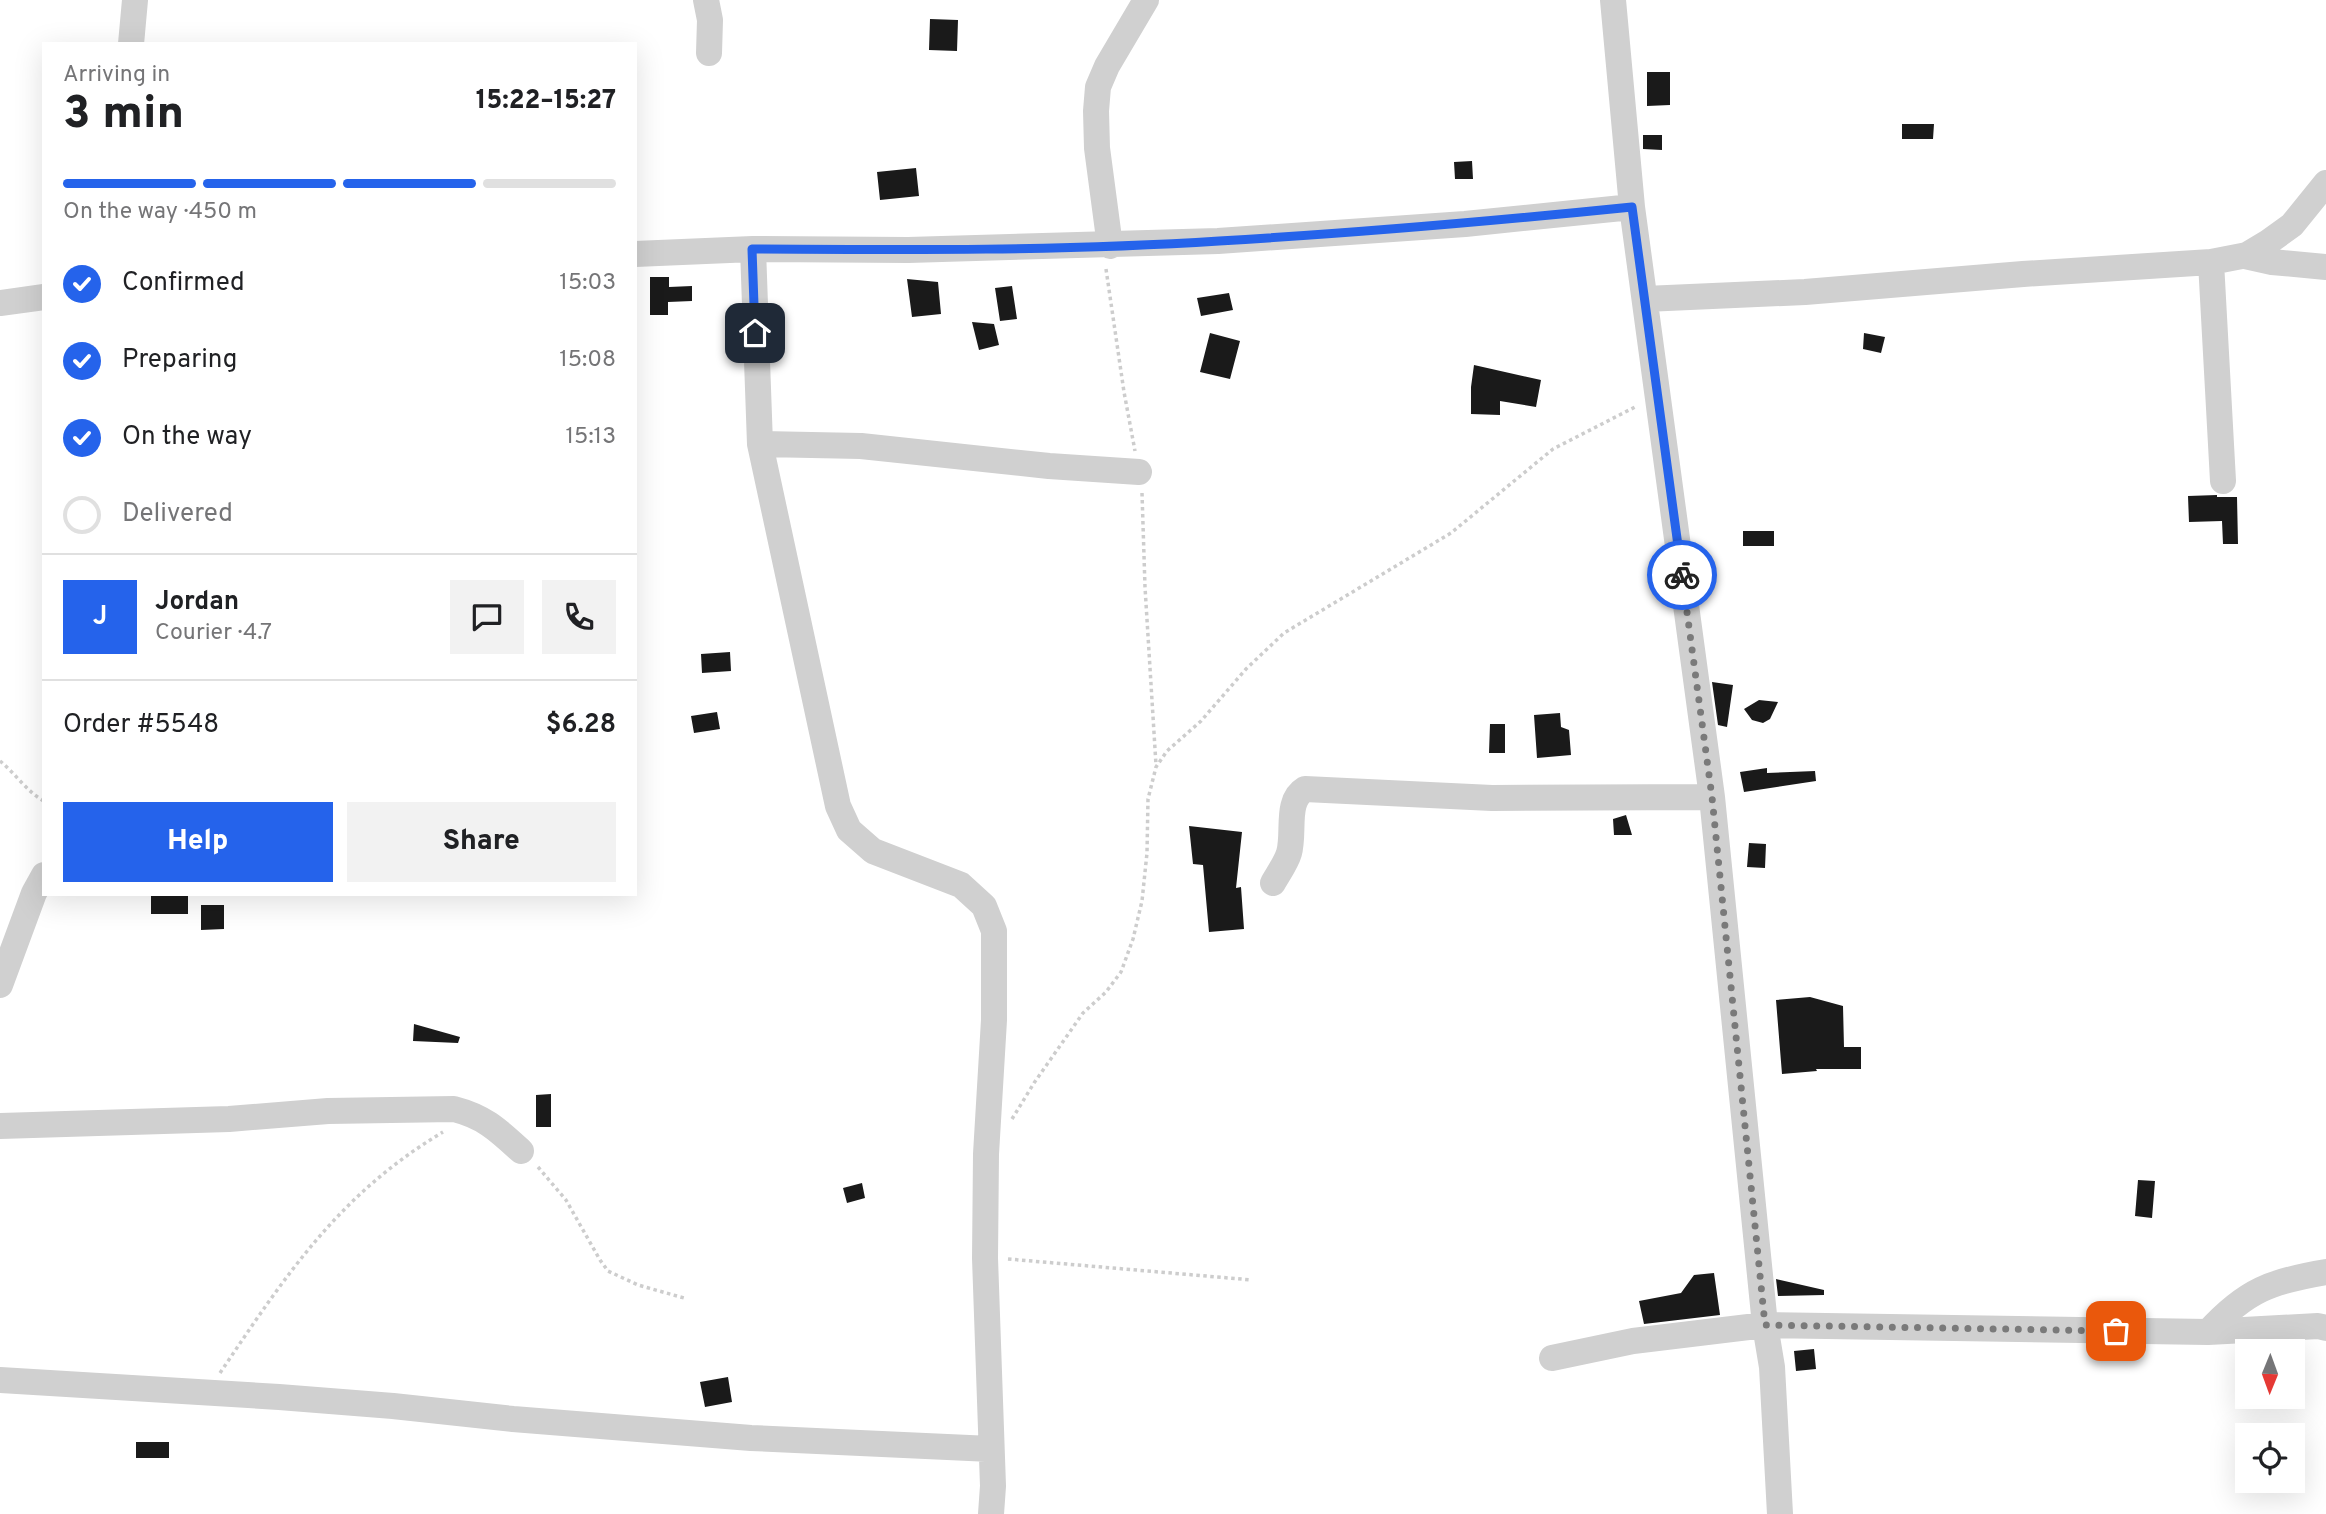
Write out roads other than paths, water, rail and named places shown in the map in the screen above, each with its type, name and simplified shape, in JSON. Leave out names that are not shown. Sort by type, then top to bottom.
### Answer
[{"type":"street","points":[[131,42],[135,0]]},
{"type":"street","points":[[706,0],[710,20],[709,53]]},
{"type":"street","points":[[1106,246],[1097,148],[1098,87],[1107,66],[1146,0]]},
{"type":"street","points":[[1613,0],[1632,207],[1712,797],[1765,1325],[1772,1367],[1780,1514]]},
{"type":"street","points":[[2245,256],[2292,225],[2326,183]]},
{"type":"street","points":[[637,254],[752,249],[908,250],[1106,246],[1218,241],[1465,224],[1632,207]]},
{"type":"street","points":[[752,249],[760,444],[838,806],[849,830],[873,851],[961,885],[984,906],[994,931],[994,1020],[986,1154],[985,1258],[991,1514]]},
{"type":"street","points":[[1645,299],[1805,292],[2211,262],[2245,256],[2272,262],[2326,267]]},
{"type":"street","points":[[2211,262],[2223,481]]},
{"type":"street","points":[[0,303],[42,297]]},
{"type":"street","points":[[760,444],[861,446],[1049,466],[1139,472]]},
{"type":"street","points":[[1273,883],[1289,854],[1294,802],[1299,792],[1305,789],[1492,798],[1712,797]]},
{"type":"street","points":[[0,985],[34,893],[42,879]]},
{"type":"street","points":[[0,1126],[229,1119],[328,1111],[454,1109],[474,1114],[491,1123],[521,1151]]},
{"type":"street","points":[[2208,1332],[2229,1309],[2254,1292],[2286,1279],[2326,1272]]},
{"type":"street","points":[[1552,1358],[1633,1340],[1765,1325],[2208,1332],[2318,1326],[2326,1328]]},
{"type":"street","points":[[0,1380],[207,1392],[738,1437],[991,1449]]}]
